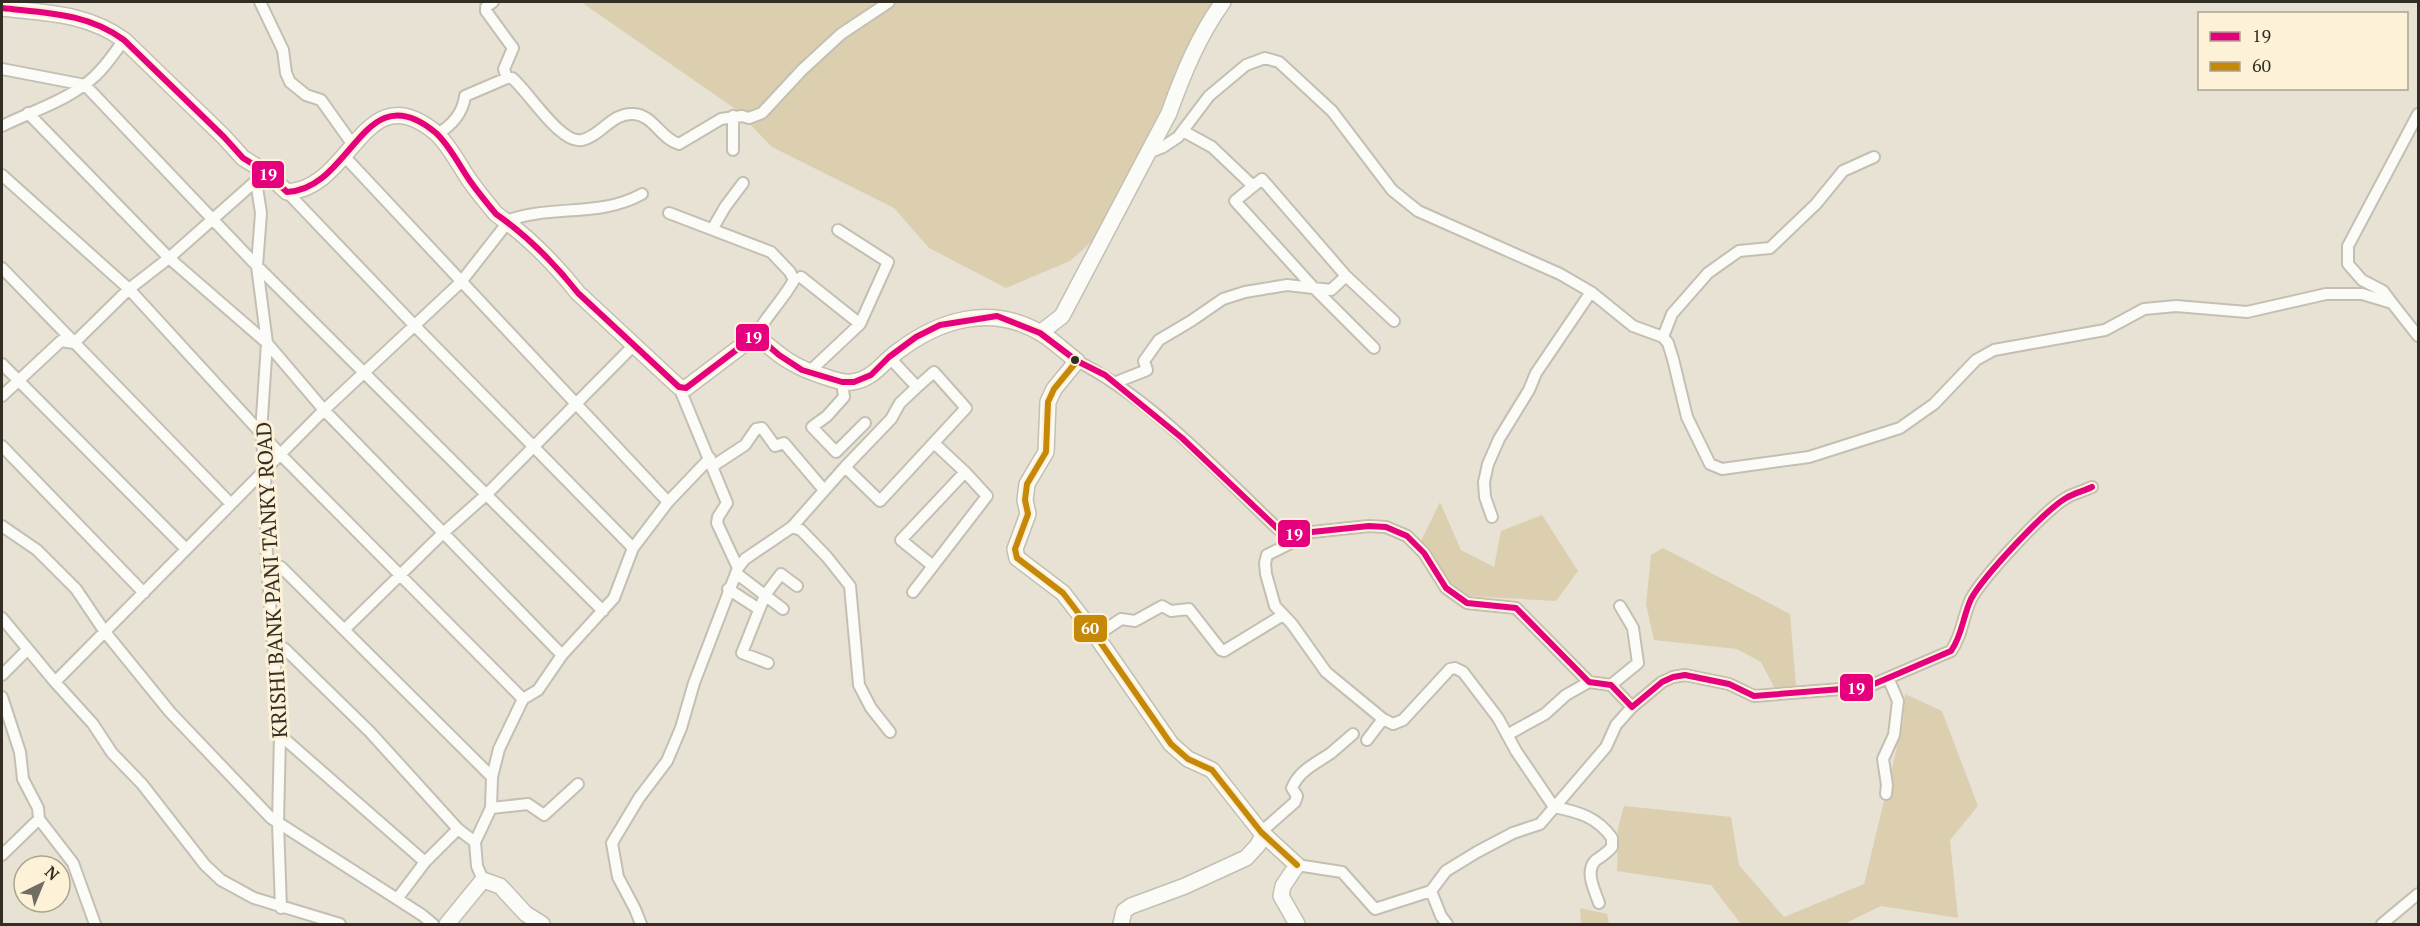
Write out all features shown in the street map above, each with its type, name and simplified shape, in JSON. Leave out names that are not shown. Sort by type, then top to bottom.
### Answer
[{"type":"street","points":[[260,2],[283,50],[286,73],[290,82],[306,95],[321,100],[349,151],[461,282],[668,502]]},
{"type":"street","points":[[493,2],[486,7],[486,11],[513,48],[504,69],[507,78]]},
{"type":"street","points":[[437,134],[445,129],[464,107],[465,96],[512,78],[549,120],[573,140],[580,141],[592,136],[618,117],[633,114],[647,118],[673,142],[679,144],[721,118],[734,116],[749,118],[762,113],[802,70],[841,34],[889,2]]},
{"type":"street","points":[[1040,333],[1062,316],[1169,113],[1182,77],[1209,21],[1223,2]]},
{"type":"street","points":[[2,8],[87,20],[106,27],[124,40],[260,176],[287,192],[633,548]]},
{"type":"street","points":[[2,126],[85,85],[97,75],[124,40]]},
{"type":"street","points":[[1148,153],[1163,147],[1183,131],[1209,96],[1246,65],[1265,58],[1279,62],[1332,111],[1392,190],[1418,211],[1521,255],[1591,292],[1633,326],[1663,337],[1668,343],[1673,359],[1687,417],[1710,464],[1722,469],[1809,457],[1900,428],[1934,404],[1976,360],[1994,350],[2105,330],[2144,309],[2176,306],[2247,312],[2326,294],[2362,294],[2392,303]]},
{"type":"street","points":[[2,69],[85,85],[257,266],[603,610]]},
{"type":"street","points":[[28,113],[169,258],[267,343],[324,410],[562,655]]},
{"type":"street","points":[[287,192],[300,192],[319,182],[372,125],[385,117],[399,114],[421,123],[437,134],[496,214],[564,275],[578,293],[679,387],[727,503],[717,523],[737,570],[783,609]]},
{"type":"street","points":[[2418,114],[2348,246],[2348,264],[2362,280],[2383,291],[2418,336]]},
{"type":"street","points":[[733,150],[734,116]]},
{"type":"street","points":[[1183,131],[1212,147],[1253,186]]},
{"type":"street","points":[[1663,337],[1672,314],[1708,273],[1739,251],[1770,248],[1816,204],[1843,171],[1874,157]]},
{"type":"street","points":[[2,175],[129,289],[281,454],[524,699]]},
{"type":"street","points":[[74,343],[129,289],[169,258],[260,176]]},
{"type":"street","name":"KRISHI BANK PANI TANKY ROAD","points":[[260,176],[261,213],[257,266],[267,343],[261,432],[266,469],[267,564],[275,644],[280,735],[278,823],[281,908]]},
{"type":"street","points":[[1374,348],[1313,287],[1235,201],[1262,179],[1346,276],[1394,321]]},
{"type":"street","points":[[713,228],[724,207],[743,183]]},
{"type":"street","points":[[55,682],[324,410],[461,282],[507,222],[526,214],[615,206],[642,194]]},
{"type":"street","points":[[669,213],[771,252],[790,272],[794,280],[756,335],[686,388],[679,387]]},
{"type":"street","points":[[810,371],[860,324],[888,262],[838,230]]},
{"type":"street","points":[[2,268],[231,504]]},
{"type":"street","points":[[1114,383],[1147,370],[1144,361],[1159,340],[1223,299],[1245,292],[1287,285],[1331,290],[1346,276]]},
{"type":"street","points":[[801,277],[860,324]]},
{"type":"street","points":[[1492,517],[1485,497],[1484,483],[1488,464],[1499,439],[1529,390],[1536,373],[1591,292]]},
{"type":"street","points":[[756,335],[778,355],[802,370],[842,382],[854,382],[871,375],[889,357],[916,337],[940,325],[997,316],[1040,333],[1077,361],[1105,375],[1182,438],[1278,529],[1293,534],[1369,526],[1386,527],[1407,536],[1424,553],[1446,588],[1467,603],[1516,608],[1589,682]]},
{"type":"street","points":[[2,396],[61,341],[74,343]]},
{"type":"street","points":[[345,629],[442,534],[487,494],[634,345]]},
{"type":"street","points":[[889,357],[917,387]]},
{"type":"street","points":[[1077,361],[1054,389],[1048,402],[1046,452],[1027,484],[1025,500],[1028,514],[1015,549],[1017,558],[1062,593],[1096,636],[1171,744],[1188,759],[1212,770],[1262,833],[1297,865],[1342,872],[1375,909],[1431,891],[1446,871],[1513,833],[1540,824],[1606,747],[1616,725],[1632,707],[1662,682],[1673,677],[1685,675],[1729,684],[1754,696],[1868,687],[1889,680],[1900,671],[1951,651],[1971,600],[1982,583],[2042,518],[2066,498],[2092,487]]},
{"type":"street","points":[[2,364],[186,549]]},
{"type":"street","points":[[641,924],[618,877],[612,843],[639,798],[667,761],[681,728],[693,683],[737,570],[745,559],[792,527],[846,465],[891,419],[900,403],[934,372],[966,408],[880,501],[846,465],[810,424],[827,416],[844,397],[842,382]]},
{"type":"street","points":[[836,452],[865,423]]},
{"type":"street","points":[[542,924],[526,914],[500,886],[483,880],[477,866],[475,842],[491,808],[492,777],[500,749],[524,699],[538,690],[562,655],[614,598],[633,548],[668,502],[711,462],[745,445],[756,429],[762,428],[775,446],[784,442],[824,490]]},
{"type":"street","points":[[913,592],[987,496],[935,444]]},
{"type":"street","points":[[2,446],[144,593]]},
{"type":"street","points":[[933,566],[901,540],[965,472]]},
{"type":"street","points":[[2,525],[48,560],[76,590],[105,632],[170,712],[278,823],[433,924]]},
{"type":"street","points":[[792,527],[801,530],[850,586],[859,685],[871,708],[890,732]]},
{"type":"street","points":[[1306,533],[1304,537],[1267,555],[1266,574],[1271,585],[1273,603],[1326,672],[1383,719],[1393,724],[1399,724],[1450,669],[1455,668],[1463,672],[1498,718],[1554,807],[1582,813],[1596,821],[1612,838],[1612,848],[1594,862],[1591,871],[1592,883],[1599,903]]},
{"type":"street","points":[[267,564],[281,567],[492,777]]},
{"type":"street","points":[[768,663],[742,653],[765,595],[781,574],[797,586]]},
{"type":"street","points":[[728,589],[759,609]]},
{"type":"street","points":[[1096,636],[1121,619],[1135,621],[1162,606],[1171,611],[1189,609],[1224,651],[1283,615]]},
{"type":"street","points":[[1611,685],[1638,663],[1633,628],[1620,606]]},
{"type":"street","points":[[2,618],[27,650],[93,724],[111,753],[142,784],[206,865],[221,880],[238,890],[281,908],[340,924]]},
{"type":"street","points":[[275,644],[285,649],[370,732],[458,829],[475,842]]},
{"type":"street","points":[[2,675],[27,650]]},
{"type":"street","points":[[1886,794],[1883,759],[1893,735],[1898,701],[1889,680]]},
{"type":"street","points":[[1508,735],[1545,714],[1566,695],[1589,682],[1611,685],[1632,707]]},
{"type":"street","points":[[2,697],[20,752],[23,779],[38,808],[39,819],[73,863],[94,924]]},
{"type":"street","points":[[1367,740],[1383,719]]},
{"type":"street","points":[[1121,924],[1124,911],[1131,906],[1185,886],[1246,858],[1258,845],[1262,833],[1295,802],[1297,796],[1292,788],[1307,769],[1318,759],[1329,755],[1353,734]]},
{"type":"street","points":[[280,735],[425,862]]},
{"type":"street","points":[[491,808],[528,804],[544,815],[578,784]]},
{"type":"street","points":[[2,855],[39,819]]},
{"type":"street","points":[[397,899],[425,862],[458,829]]},
{"type":"street","points":[[1297,865],[1283,886],[1281,896],[1297,924]]},
{"type":"street","points":[[447,924],[483,880]]},
{"type":"street","points":[[1431,891],[1441,916],[1448,924]]},
{"type":"street","points":[[2382,924],[2418,894]]},
{"type":"shaded area","points":[[581,2],[1214,2],[1097,237],[1070,261],[1006,288],[929,248],[894,208],[772,147],[734,108]]},
{"type":"shaded area","points":[[1440,502],[1461,550],[1494,567],[1501,531],[1542,515],[1578,571],[1556,601],[1468,596],[1449,584],[1421,541]]},
{"type":"shaded area","points":[[1663,548],[1790,614],[1796,686],[1775,689],[1761,662],[1737,649],[1654,640],[1646,604],[1651,555]]},
{"type":"shaded area","points":[[1905,694],[1942,711],[1978,806],[1950,840],[1958,918],[1881,906],[1844,924],[1741,924],[1711,885],[1617,871],[1618,828],[1624,806],[1731,817],[1739,865],[1784,917],[1864,884],[1903,722]]},
{"type":"shaded area","points":[[1580,908],[1607,914],[1609,924],[1581,924]]},
{"type":"transit line","name":"19","points":[[2,8],[81,19],[96,24],[124,40],[243,158],[264,171],[287,192],[309,186],[328,173],[374,124],[391,116],[411,118],[441,138],[474,187],[496,214],[540,250],[578,293],[679,387],[686,388],[756,335],[779,355],[802,370],[842,382],[854,382],[871,375],[889,357],[916,337],[940,325],[997,316],[1040,333],[1077,361],[1105,375],[1182,438],[1278,529],[1293,534],[1369,526],[1386,527],[1407,536],[1424,553],[1446,588],[1467,603],[1516,608],[1589,682],[1611,685],[1632,707],[1662,682],[1673,677],[1685,675],[1729,684],[1754,696],[1867,687],[1951,651],[1958,639],[1971,599],[2001,561],[2056,505],[2069,496],[2092,487]]},
{"type":"transit line","name":"60","points":[[1077,361],[1054,389],[1048,402],[1046,452],[1027,484],[1025,500],[1028,514],[1015,549],[1017,558],[1063,593],[1096,636],[1171,744],[1188,759],[1212,770],[1261,832],[1297,865]]}]
